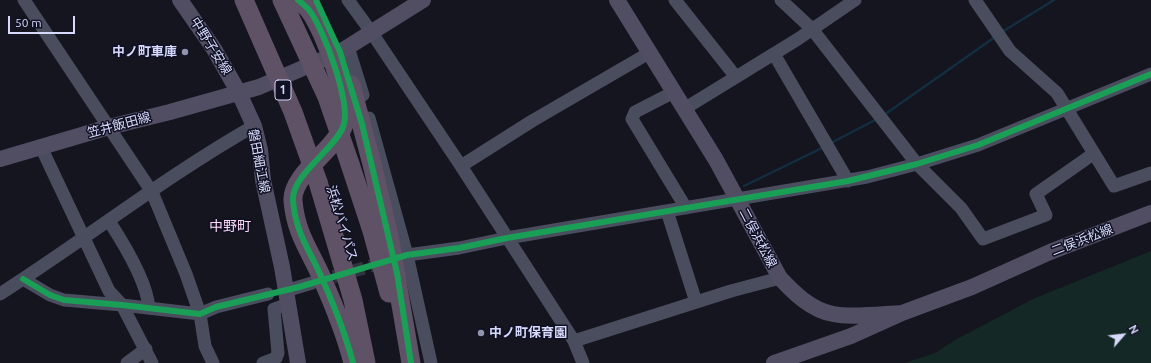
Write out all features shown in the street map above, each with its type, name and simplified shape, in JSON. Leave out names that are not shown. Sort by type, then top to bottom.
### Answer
[{"type":"highway","name":"浜松バイパス","points":[[244,0],[293,112],[318,182],[354,300],[366,363]]},
{"type":"highway","name":"浜松バイパス","points":[[282,0],[327,97],[350,164],[387,283],[404,363]]},
{"type":"highway","points":[[298,0],[308,8],[321,30],[340,52],[342,93],[345,113],[344,126],[336,140],[298,185],[293,198],[295,217],[301,236],[324,282],[352,363]]},
{"type":"highway","points":[[316,0],[340,52],[362,124],[390,240],[412,363]]},
{"type":"main road","name":"中野子安線","points":[[180,0],[214,49],[239,93]]},
{"type":"main road","points":[[239,93],[259,87],[340,52],[423,0]]},
{"type":"main road","name":"二俣浜松線","points":[[621,2],[649,53],[716,160],[780,278],[793,292],[811,306],[833,314],[902,312]]},
{"type":"main road","name":"笠井飯田線","points":[[0,159],[109,127],[239,93]]},
{"type":"main road","name":"磐田細江線","points":[[239,93],[254,126],[260,150],[264,186],[290,296],[298,363]]},
{"type":"main road","name":"二俣浜松線","points":[[774,363],[851,336],[902,312],[972,287],[1050,252],[1151,213]]},
{"type":"street","points":[[24,0],[152,192],[200,314],[205,346],[213,363]]},
{"type":"street","points":[[348,0],[372,33],[461,166],[574,341],[583,363]]},
{"type":"street","points":[[675,0],[736,77]]},
{"type":"street","points":[[781,0],[812,29],[917,164],[961,208],[983,239],[1046,215],[1036,194],[1093,154]]},
{"type":"street","points":[[684,109],[774,54],[855,0]]},
{"type":"street","points":[[975,0],[1010,51],[1057,94],[1114,186],[1151,173]]},
{"type":"street","points":[[340,52],[362,93],[407,256],[431,363]]},
{"type":"street","points":[[461,166],[546,112],[649,53]]},
{"type":"street","points":[[774,54],[848,181]]},
{"type":"street","points":[[407,256],[848,181],[917,164],[978,145],[1151,74]]},
{"type":"street","points":[[674,92],[635,112],[632,119],[686,208]]},
{"type":"street","points":[[0,294],[85,238],[218,146],[254,126]]},
{"type":"street","points":[[41,147],[109,291],[122,305],[152,363]]},
{"type":"street","points":[[667,211],[696,302]]},
{"type":"street","points":[[109,221],[127,249],[148,299],[149,308]]},
{"type":"street","points":[[574,341],[696,302],[780,278]]},
{"type":"street","points":[[23,279],[50,295],[64,300],[200,314],[216,307],[268,294]]},
{"type":"street","points":[[264,363],[276,358],[278,353],[274,309],[290,296],[312,283]]},
{"type":"street","points":[[127,363],[146,349]]},
{"type":"green space","points":[[1151,251],[1151,363],[905,363],[935,353],[955,340],[1033,299]]},
{"type":"waterway","points":[[1002,32],[1054,0]]},
{"type":"waterway","points":[[884,115],[995,37]]},
{"type":"waterway","points":[[831,143],[877,119]]},
{"type":"waterway","points":[[744,186],[824,147]]},
{"type":"tunnel","points":[[315,282],[388,261]]},
{"type":"cycle path","points":[[298,0],[308,9],[315,20],[329,50],[340,85],[344,102],[345,116],[343,127],[338,136],[299,182],[294,191],[293,201],[297,224],[336,312],[353,363]]},
{"type":"cycle path","points":[[316,0],[340,52],[362,124],[397,273],[411,363]]},
{"type":"cycle path","points":[[23,279],[50,295],[64,300],[200,314],[216,307],[299,287],[407,255],[459,248],[507,238],[848,181],[917,164],[978,145],[1151,74]]},
{"type":"place","name":"中ノ町車庫","points":[[185,52]]},
{"type":"place","name":"中ノ町保育園","points":[[481,333]]},
{"type":"district","name":"中野町","points":[[230,226]]}]
